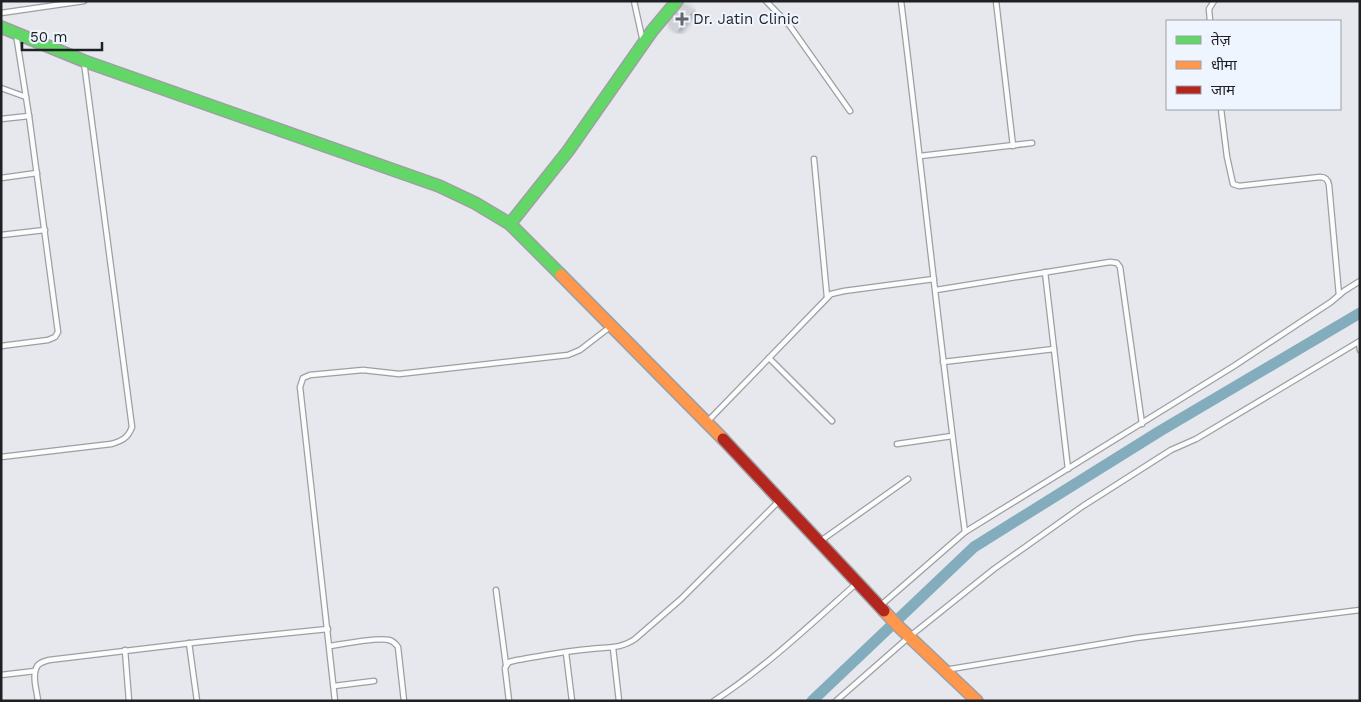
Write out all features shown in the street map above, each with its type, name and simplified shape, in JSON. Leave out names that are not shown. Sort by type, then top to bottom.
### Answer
[{"type":"street","points":[[510,224],[568,151],[643,43],[677,1]]},
{"type":"street","points":[[1,27],[84,61],[439,186],[476,203],[510,224],[708,422],[882,610],[977,701]]},
{"type":"lane","points":[[1,13],[49,3],[84,1]]},
{"type":"lane","points":[[634,1],[643,43]]},
{"type":"lane","points":[[766,1],[790,26],[850,111]]},
{"type":"lane","points":[[901,1],[965,532]]},
{"type":"lane","points":[[996,1],[1014,146]]},
{"type":"lane","points":[[1210,20],[1209,9],[1214,1]]},
{"type":"lane","points":[[1,346],[48,340],[55,337],[58,328],[16,33]]},
{"type":"lane","points":[[1,457],[120,442],[126,438],[132,427],[84,61]]},
{"type":"lane","points":[[1,88],[26,97]]},
{"type":"lane","points":[[1221,110],[1226,157],[1233,184],[1239,186],[1320,177],[1327,180],[1339,295]]},
{"type":"lane","points":[[1,119],[29,116]]},
{"type":"lane","points":[[920,156],[1032,143]]},
{"type":"lane","points":[[814,159],[827,297]]},
{"type":"lane","points":[[1,178],[37,173]]},
{"type":"lane","points":[[1,236],[45,230]]},
{"type":"lane","points":[[936,290],[1110,262],[1117,263],[1119,265],[1142,424]]},
{"type":"lane","points":[[1045,272],[1068,469]]},
{"type":"lane","points":[[708,422],[827,297],[844,290],[934,279]]},
{"type":"lane","points":[[882,610],[965,532],[1234,366],[1332,302],[1344,291],[1360,281]]},
{"type":"lane","points":[[335,701],[300,388],[303,378],[310,375],[363,370],[398,374],[568,355],[580,350],[611,326]]},
{"type":"lane","points":[[836,701],[909,637],[994,569],[1083,506],[1171,450],[1196,439],[1359,341],[1360,350]]},
{"type":"lane","points":[[943,362],[1054,349]]},
{"type":"lane","points":[[769,358],[832,422]]},
{"type":"lane","points":[[897,444],[952,436]]},
{"type":"lane","points":[[819,542],[908,479]]},
{"type":"lane","points":[[506,665],[512,660],[591,649],[614,648],[629,643],[681,599],[780,500]]},
{"type":"lane","points":[[714,701],[786,646],[857,583]]},
{"type":"lane","points":[[496,590],[509,701]]},
{"type":"lane","points":[[944,670],[1136,638],[1360,610]]},
{"type":"lane","points":[[38,701],[35,680],[36,671],[42,662],[49,660],[125,650],[328,629]]},
{"type":"lane","points":[[330,646],[377,640],[392,641],[398,647],[404,701]]},
{"type":"lane","points":[[189,643],[197,701]]},
{"type":"lane","points":[[614,648],[619,701]]},
{"type":"lane","points":[[125,650],[129,701]]},
{"type":"lane","points":[[566,652],[572,701]]},
{"type":"lane","points":[[1,675],[36,671]]},
{"type":"lane","points":[[334,686],[374,681]]},
{"type":"building","points":[[682,1],[693,10],[677,31],[665,22]]},
{"type":"waterway","points":[[812,701],[974,547],[1160,431],[1360,313]]},
{"type":"traffic: fast","points":[[510,224],[568,151],[652,31],[677,1]]},
{"type":"traffic: fast","points":[[1,27],[84,61],[439,186],[475,203],[510,224],[561,275]]},
{"type":"traffic: slow","points":[[561,275],[723,439]]},
{"type":"traffic: slow","points":[[884,611],[977,701]]},
{"type":"traffic: jam","points":[[723,439],[884,611]]},
{"type":"place","name":"Dr. Jatin Clinic","points":[[682,19]]}]
